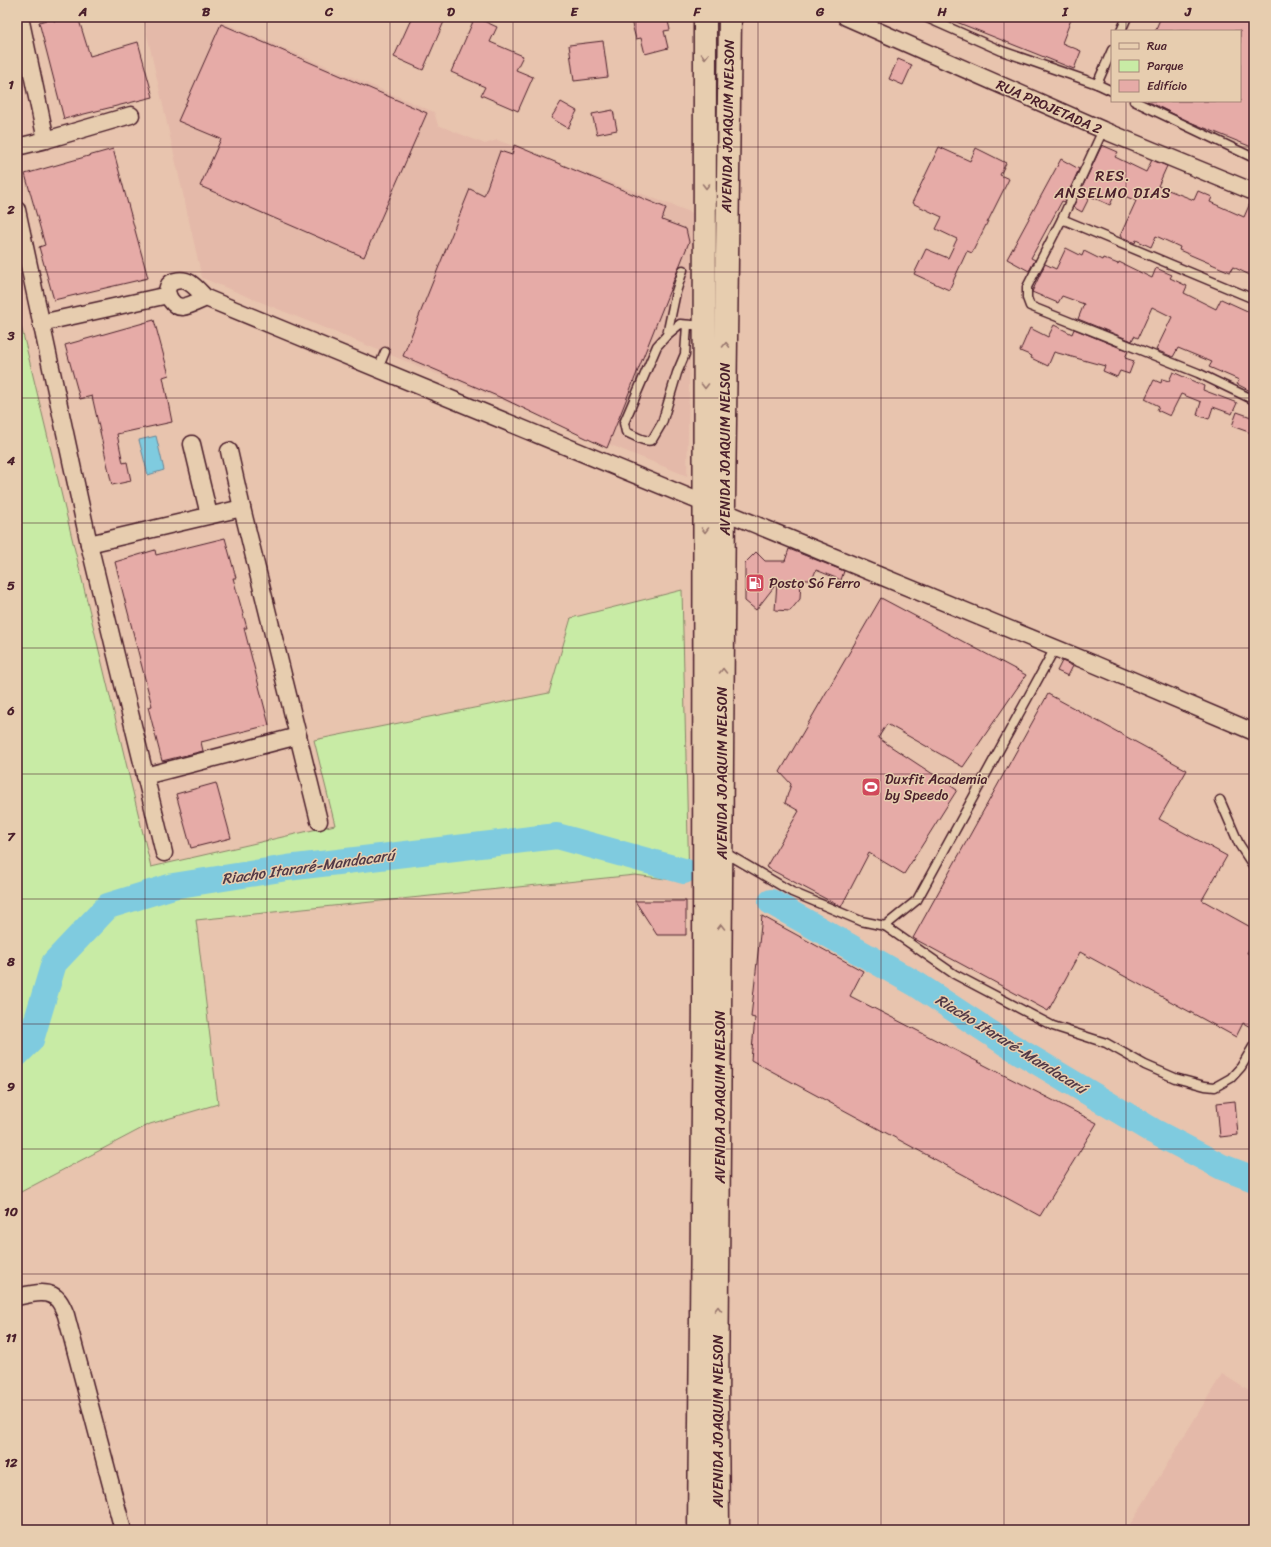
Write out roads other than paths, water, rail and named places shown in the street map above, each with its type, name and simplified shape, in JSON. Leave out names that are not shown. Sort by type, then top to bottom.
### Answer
[{"type":"main road","name":"AVENIDA JOAQUIM NELSON","points":[[705,17],[696,326],[705,504],[712,955],[718,1530]]},
{"type":"main road","name":"AVENIDA JOAQUIM NELSON","points":[[712,955],[722,850],[724,513],[730,17]]},
{"type":"main road","name":"AVENIDA JOAQUIM NELSON","points":[[699,1530],[712,1001]]},
{"type":"street","points":[[20,17],[46,140]]},
{"type":"street","name":"RUA PROJETADA 2","points":[[846,17],[1103,130],[1254,192]]},
{"type":"street","points":[[17,147],[131,116]]},
{"type":"street","points":[[17,210],[89,544],[164,853]]},
{"type":"street","points":[[206,298],[182,307],[177,306],[171,302],[168,295],[168,287],[170,283],[177,280],[183,280],[190,283],[206,298],[724,513],[1055,648],[1254,732]]},
{"type":"street","points":[[41,324],[168,295]]},
{"type":"street","points":[[192,444],[209,515]]},
{"type":"street","points":[[229,451],[319,821]]},
{"type":"street","points":[[89,544],[242,508]]},
{"type":"street","points":[[145,776],[298,736]]},
{"type":"street","points":[[17,1296],[38,1292],[50,1294],[58,1299],[66,1315],[123,1530]]},
{"type":"lane","points":[[925,17],[1002,51],[1097,84],[1111,91]]},
{"type":"lane","points":[[1121,30],[1127,17]]},
{"type":"lane","points":[[1097,84],[1111,52]]},
{"type":"lane","points":[[1136,102],[1254,158]]},
{"type":"lane","points":[[1103,130],[1062,218],[1027,287],[1027,298],[1030,306],[1198,373],[1254,400]]},
{"type":"lane","points":[[1062,218],[1254,299]]},
{"type":"lane","points":[[667,335],[676,292],[683,270]]},
{"type":"lane","points":[[680,324],[696,326],[676,373],[662,423],[652,440],[649,442],[626,432],[624,423],[657,346],[680,324]]},
{"type":"lane","points":[[378,369],[385,352]]},
{"type":"lane","points":[[885,926],[918,900],[1055,648]]},
{"type":"lane","points":[[1220,800],[1239,844],[1254,867]]},
{"type":"lane","points":[[722,850],[792,892],[861,921],[885,926],[961,978],[1053,1026],[1106,1043],[1145,1065],[1175,1078],[1204,1086],[1215,1087],[1231,1078],[1254,1045]]},
{"type":"water","points":[[156,436],[164,470],[148,475],[139,440]]},
{"type":"waterway","name":"Riacho Itararé-Mandacarú","points":[[17,1054],[31,1040],[54,963],[108,906],[173,886],[287,868],[557,836],[684,871]]},
{"type":"waterway","name":"Riacho Itararé-Mandacarú","points":[[771,902],[916,984],[1004,1042],[1153,1131],[1222,1167],[1254,1179]]},
{"type":"place","name":"Posto Só Ferro","points":[[755,583]]},
{"type":"place","name":"Duxfit Academia by Speedo","points":[[871,787]]},
{"type":"district","name":"RES. ANSELMO DIAS","points":[[1113,184]]}]
